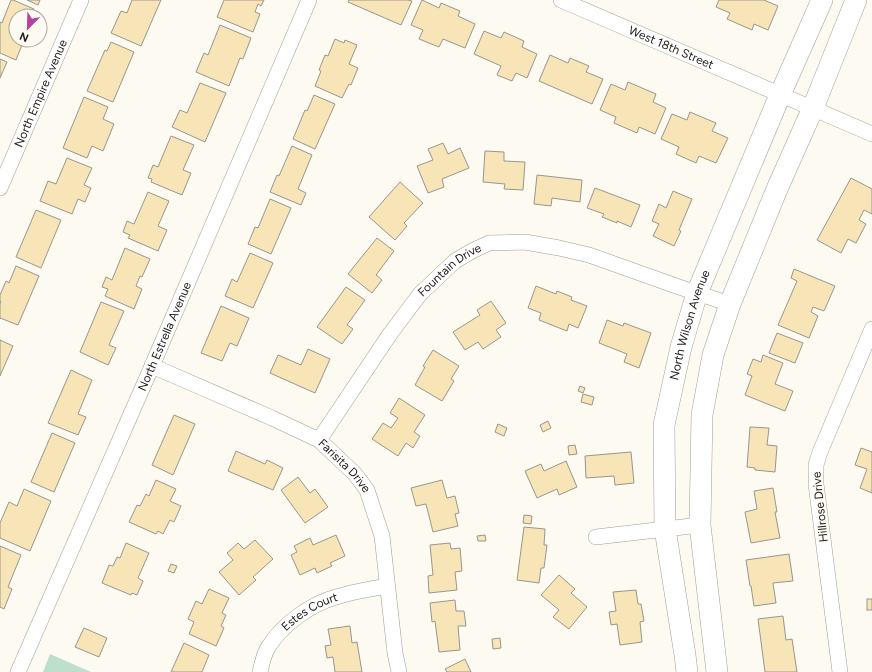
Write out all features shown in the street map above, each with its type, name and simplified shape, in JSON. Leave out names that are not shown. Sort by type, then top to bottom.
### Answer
[{"type":"main road","name":"North Wilson Avenue","points":[[687,672],[665,529],[664,425],[681,347],[697,294],[780,95],[822,0]]},
{"type":"main road","points":[[717,672],[700,525],[702,415],[713,356],[730,304],[777,189],[813,108],[856,0]]},
{"type":"street","name":"North Empire Avenue","points":[[0,188],[81,0]]},
{"type":"street","name":"North Estrella Avenue","points":[[18,672],[152,366],[309,0]]},
{"type":"street","name":"West 18th Street","points":[[561,0],[813,108]]},
{"type":"street","points":[[813,108],[872,134]]},
{"type":"street","name":"Fountain Drive","points":[[319,440],[390,334],[420,294],[454,261],[489,243],[524,242],[589,255],[697,294],[730,304]]},
{"type":"street","name":"Hillrose Drive","points":[[840,672],[816,484],[816,466],[820,452],[872,329]]},
{"type":"street","name":"Farisita Drive","points":[[152,366],[319,440],[355,474],[367,490],[382,536],[395,653],[399,672]]},
{"type":"street","points":[[596,537],[700,525]]},
{"type":"street","name":"Estes Court","points":[[260,672],[262,662],[269,647],[284,628],[296,618],[318,604],[335,597],[387,586]]},
{"type":"green space","points":[[50,654],[91,672],[43,672]]},
{"type":"building","points":[[11,0],[32,8],[8,8],[8,48],[21,48],[16,60],[0,53],[0,22],[2,23]]},
{"type":"building","points":[[27,0],[40,0],[38,5]]},
{"type":"building","points":[[132,0],[161,0],[141,46],[111,33],[121,11],[127,13]]},
{"type":"building","points":[[224,0],[264,0],[261,6],[258,4],[255,12],[260,14],[253,32],[217,17]]},
{"type":"building","points":[[349,0],[412,1],[401,25],[348,2]]},
{"type":"building","points":[[422,0],[439,8],[441,3],[460,11],[458,16],[475,24],[465,48],[443,39],[439,47],[419,39],[423,30],[411,25]]},
{"type":"building","points":[[719,0],[764,0],[778,6],[768,30],[754,24],[752,30],[727,19],[730,13],[716,7]]},
{"type":"building","points":[[220,25],[251,38],[243,59],[240,58],[229,86],[196,72],[204,53],[208,55]]},
{"type":"building","points":[[484,31],[501,38],[504,32],[524,41],[522,47],[537,54],[527,78],[516,73],[512,81],[497,75],[501,66],[474,54]]},
{"type":"building","points":[[335,39],[344,43],[345,40],[357,45],[349,64],[358,68],[351,85],[349,84],[342,98],[315,86],[325,55],[328,56]]},
{"type":"building","points":[[111,42],[134,52],[113,102],[87,91],[105,50],[107,51]]},
{"type":"building","points":[[550,55],[568,63],[570,58],[589,66],[586,72],[603,79],[592,104],[539,81]]},
{"type":"building","points":[[0,59],[7,62],[0,78]]},
{"type":"building","points":[[628,82],[656,94],[653,102],[666,108],[655,134],[639,127],[637,133],[614,123],[616,117],[600,110],[611,84],[625,90]]},
{"type":"building","points":[[200,83],[226,93],[205,142],[172,127],[180,110],[187,113]]},
{"type":"building","points":[[314,95],[335,104],[315,149],[293,139],[305,110],[307,111]]},
{"type":"building","points":[[84,97],[108,107],[103,119],[114,124],[103,151],[92,146],[87,158],[63,148]]},
{"type":"building","points":[[690,112],[716,123],[712,131],[728,138],[716,163],[699,156],[696,163],[676,154],[679,147],[661,139],[672,114],[687,120]]},
{"type":"building","points":[[171,136],[194,145],[183,170],[191,173],[182,195],[151,182],[152,179],[148,178],[153,165],[158,167]]},
{"type":"building","points":[[443,143],[448,154],[460,148],[469,168],[442,179],[444,187],[428,193],[417,166],[433,160],[428,149]]},
{"type":"building","points":[[292,146],[312,155],[298,189],[306,193],[301,205],[270,192],[277,175],[279,176]]},
{"type":"building","points":[[485,151],[504,152],[504,161],[525,162],[523,190],[504,189],[505,184],[483,182]]},
{"type":"building","points":[[67,158],[92,168],[84,185],[91,188],[85,202],[78,199],[72,214],[40,201],[48,181],[56,184]]},
{"type":"building","points":[[537,175],[582,180],[580,202],[552,198],[551,206],[534,204]]},
{"type":"building","points":[[851,178],[872,189],[872,214],[864,210],[859,220],[866,224],[856,243],[848,239],[841,253],[817,240]]},
{"type":"building","points":[[400,182],[423,203],[404,223],[407,226],[395,240],[369,217]]},
{"type":"building","points":[[595,188],[640,205],[631,227],[602,217],[604,214],[587,208]]},
{"type":"building","points":[[673,191],[692,199],[674,246],[653,236],[659,224],[652,221],[659,204],[666,208]]},
{"type":"building","points":[[148,192],[169,201],[158,226],[167,230],[158,251],[128,238],[130,235],[123,232],[127,221],[134,224]]},
{"type":"building","points":[[270,199],[291,208],[271,254],[248,244],[255,227],[258,228]]},
{"type":"building","points":[[36,210],[61,220],[41,268],[16,257]]},
{"type":"building","points":[[377,238],[394,251],[376,275],[382,280],[372,293],[348,274]]},
{"type":"building","points":[[125,248],[150,259],[136,286],[142,289],[134,309],[105,296],[108,289],[102,287],[106,277],[112,280]]},
{"type":"building","points":[[250,253],[273,263],[253,308],[225,296],[232,279],[237,282]]},
{"type":"building","points":[[16,266],[39,276],[18,325],[0,318],[0,295],[6,281],[9,283]]},
{"type":"building","points":[[794,269],[835,286],[824,311],[813,307],[811,312],[818,316],[809,338],[778,325],[797,281],[791,278]]},
{"type":"building","points":[[536,286],[556,294],[557,291],[572,297],[571,300],[587,306],[578,328],[569,324],[567,331],[539,320],[541,313],[528,308]]},
{"type":"building","points":[[346,287],[365,300],[347,325],[353,329],[342,344],[317,327]]},
{"type":"building","points":[[491,301],[506,323],[496,330],[501,337],[483,349],[478,342],[465,350],[453,332],[480,315],[477,310]]},
{"type":"building","points":[[101,302],[124,311],[109,345],[116,348],[108,365],[80,352]]},
{"type":"building","points":[[221,306],[249,318],[237,346],[230,343],[222,361],[201,353]]},
{"type":"building","points":[[607,320],[623,326],[624,323],[651,333],[639,368],[624,362],[627,354],[599,343]]},
{"type":"building","points":[[777,333],[803,343],[795,363],[769,353]]},
{"type":"building","points":[[0,340],[13,346],[0,376]]},
{"type":"building","points":[[308,349],[330,359],[315,393],[270,373],[278,355],[301,365]]},
{"type":"building","points":[[433,350],[459,366],[451,379],[454,381],[442,401],[415,385],[425,367],[423,366]]},
{"type":"building","points":[[763,355],[783,363],[775,384],[793,391],[785,411],[745,395],[752,376],[747,374],[753,359],[761,362]]},
{"type":"building","points":[[71,370],[92,380],[78,414],[86,417],[78,435],[48,423]]},
{"type":"building","points":[[580,386],[585,388],[583,393],[578,391]]},
{"type":"building","points":[[583,394],[594,397],[592,405],[581,402]]},
{"type":"building","points":[[399,398],[425,415],[414,432],[420,436],[413,448],[406,443],[398,456],[372,439],[383,423],[391,428],[398,418],[390,413]]},
{"type":"building","points":[[174,415],[195,424],[173,475],[152,465]]},
{"type":"building","points":[[548,421],[551,428],[543,432],[540,425]]},
{"type":"building","points":[[498,424],[507,428],[504,436],[495,432]]},
{"type":"building","points":[[750,427],[769,428],[767,445],[777,446],[775,472],[755,470],[755,468],[747,467]]},
{"type":"building","points":[[52,433],[75,443],[54,492],[31,482]]},
{"type":"building","points":[[575,445],[577,454],[569,455],[568,446]]},
{"type":"building","points":[[861,448],[872,452],[872,493],[860,488],[867,469],[855,465]]},
{"type":"building","points":[[236,451],[265,464],[267,460],[283,468],[273,490],[228,471]]},
{"type":"building","points":[[631,452],[634,483],[615,485],[614,476],[586,478],[585,456]]},
{"type":"building","points":[[566,461],[577,487],[559,495],[557,489],[537,498],[525,471],[541,464],[544,471]]},
{"type":"building","points":[[298,477],[310,493],[315,489],[328,507],[305,523],[281,490]]},
{"type":"building","points":[[156,480],[176,489],[170,501],[181,506],[174,522],[170,520],[163,534],[158,531],[156,534],[129,522],[137,505],[140,506],[146,494],[149,496]]},
{"type":"building","points":[[442,480],[447,498],[455,496],[459,513],[455,514],[458,526],[433,532],[426,504],[416,506],[411,488]]},
{"type":"building","points":[[773,488],[777,512],[775,512],[780,538],[751,543],[745,512],[757,509],[754,491]]},
{"type":"building","points":[[24,489],[51,501],[30,551],[0,538],[0,523],[9,502],[17,506]]},
{"type":"building","points":[[524,515],[532,516],[531,524],[523,523]]},
{"type":"building","points":[[524,527],[545,529],[544,545],[547,545],[544,568],[541,568],[539,583],[517,580]]},
{"type":"building","points":[[336,535],[345,556],[330,563],[332,566],[317,573],[315,568],[300,575],[291,555],[297,552],[294,546],[310,538],[313,545]]},
{"type":"building","points":[[485,535],[486,541],[478,541],[477,536]]},
{"type":"building","points":[[255,540],[273,559],[253,577],[256,580],[239,595],[219,572],[233,560],[227,553],[238,543],[244,549]]},
{"type":"building","points":[[126,543],[149,553],[138,578],[143,581],[137,595],[132,593],[131,595],[102,583],[109,565],[113,566],[117,557],[120,558]]},
{"type":"building","points":[[450,543],[451,549],[460,548],[462,571],[455,572],[457,590],[429,593],[428,576],[433,575],[430,545]]},
{"type":"building","points":[[0,546],[21,555],[8,587],[12,589],[4,609],[0,607]]},
{"type":"building","points":[[789,554],[793,581],[773,583],[776,603],[754,606],[746,560]]},
{"type":"building","points":[[171,564],[177,566],[174,573],[168,571]]},
{"type":"building","points":[[559,575],[575,589],[571,593],[587,607],[569,629],[553,617],[559,610],[541,595]]},
{"type":"building","points":[[209,589],[229,598],[222,613],[226,615],[221,626],[224,628],[216,646],[189,634],[194,622],[188,619],[196,601],[202,604]]},
{"type":"building","points":[[636,590],[638,604],[641,604],[644,621],[640,622],[642,642],[620,645],[617,624],[611,625],[609,612],[616,611],[613,592]]},
{"type":"building","points":[[867,599],[872,599],[872,610],[867,610]]},
{"type":"building","points":[[455,600],[456,611],[464,611],[466,626],[458,626],[460,650],[439,652],[435,621],[432,622],[430,603]]},
{"type":"building","points":[[783,616],[786,640],[792,639],[797,672],[765,672],[758,619]]},
{"type":"building","points":[[350,626],[352,643],[357,642],[362,672],[335,672],[333,657],[327,658],[325,646],[331,645],[328,629]]},
{"type":"building","points":[[84,628],[107,638],[99,657],[75,647]]},
{"type":"building","points":[[500,638],[501,648],[493,649],[492,639]]},
{"type":"building","points":[[184,643],[209,655],[202,672],[171,672]]},
{"type":"building","points":[[465,659],[471,672],[447,672],[445,669]]}]
